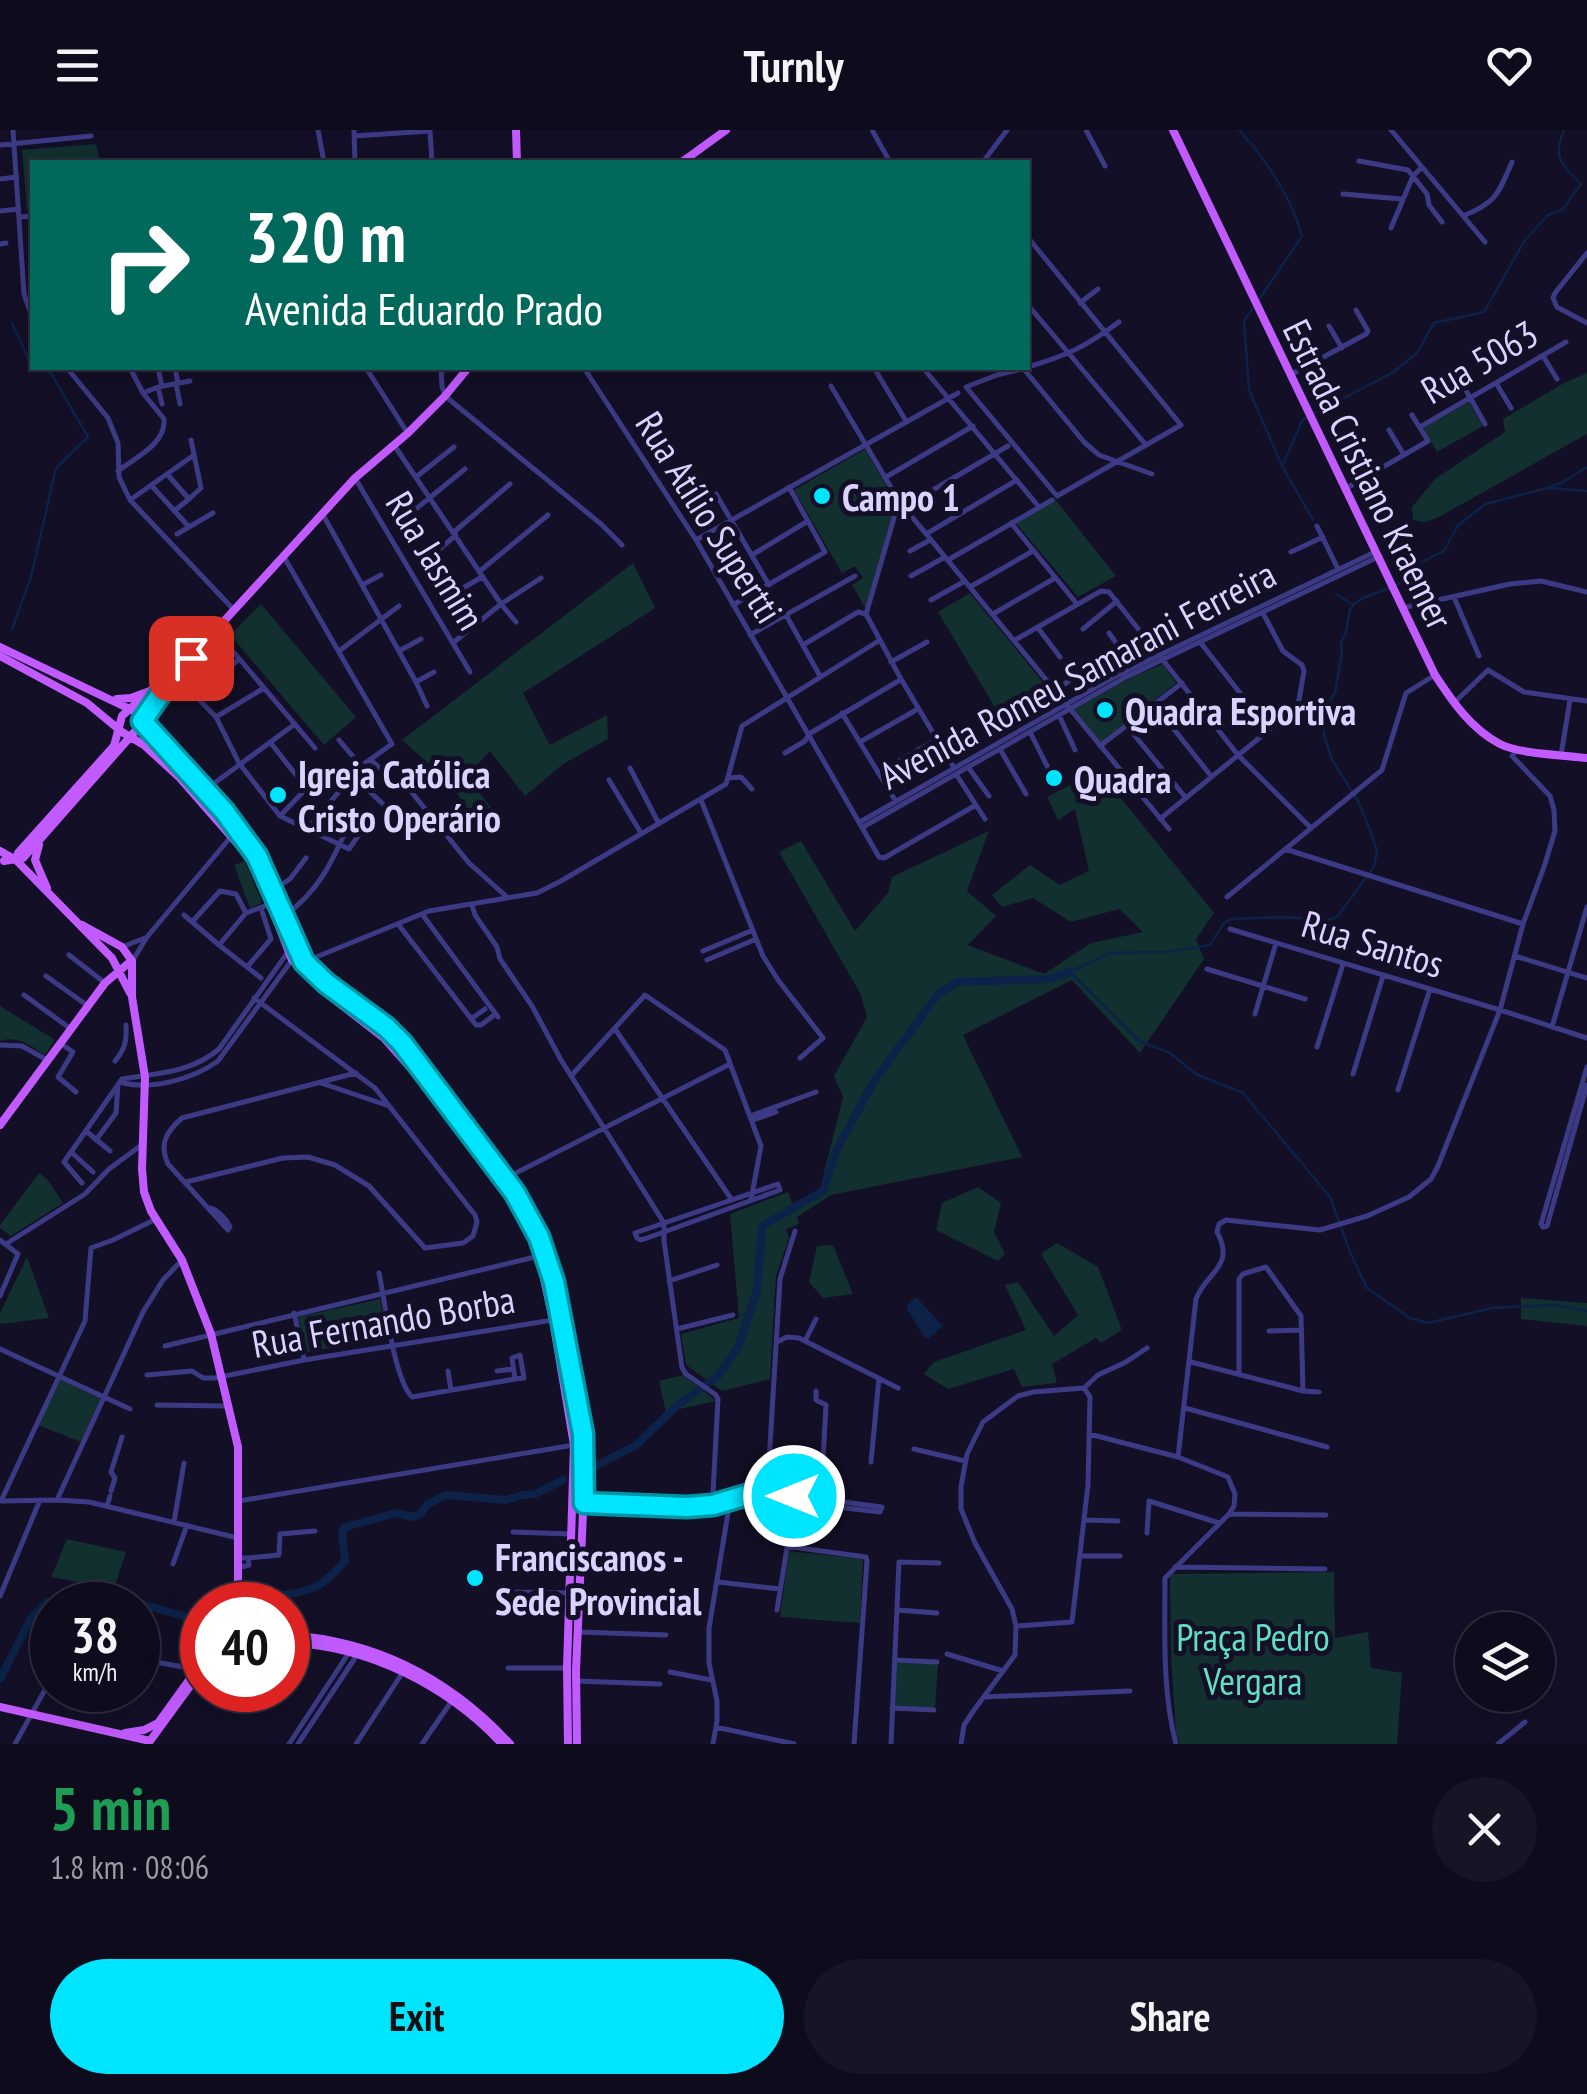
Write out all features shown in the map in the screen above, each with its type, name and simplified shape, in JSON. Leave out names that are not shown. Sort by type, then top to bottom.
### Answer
[{"type":"main road","points":[[516,130],[517,160]]},
{"type":"main road","points":[[685,160],[726,130]]},
{"type":"main road","name":"Estrada Cristiano Kraemer","points":[[1173,130],[1402,608],[1453,704],[1515,753],[1587,758]]},
{"type":"main road","points":[[1,858],[23,858],[131,736],[173,677],[355,478],[408,433],[466,370]]},
{"type":"main road","points":[[0,647],[55,676],[132,708],[229,818],[257,856],[304,962],[388,1036],[418,1068],[465,1128],[539,1237],[554,1282],[583,1434],[577,1744]]},
{"type":"main road","points":[[0,656],[87,704],[144,745],[176,774],[250,858],[265,906],[290,956],[322,990],[388,1036]]},
{"type":"main road","points":[[111,699],[131,698],[173,677]]},
{"type":"main road","points":[[16,860],[18,853],[114,746],[122,716],[151,690]]},
{"type":"main road","points":[[42,837],[35,860],[52,897]]},
{"type":"main road","points":[[1,858],[52,897]]},
{"type":"main road","points":[[16,860],[33,882]]},
{"type":"main road","points":[[16,860],[112,958],[132,997]]},
{"type":"main road","points":[[82,925],[122,946],[132,961],[132,997],[145,1077],[144,1192],[182,1260],[211,1334],[230,1406],[238,1447],[239,1538],[244,1558],[238,1568],[238,1582]]},
{"type":"main road","points":[[108,980],[112,958],[122,946]]},
{"type":"main road","points":[[0,1125],[108,980],[132,961]]},
{"type":"main road","points":[[108,980],[120,978],[126,982]]},
{"type":"main road","points":[[418,1068],[502,1180],[539,1256],[574,1445],[568,1744]]},
{"type":"main road","points":[[573,1515],[578,1507],[584,1506]]},
{"type":"main road","points":[[570,1607],[578,1616]]},
{"type":"main road","points":[[310,1638],[355,1645],[417,1670],[487,1719],[510,1744]]},
{"type":"main road","points":[[310,1646],[354,1653],[403,1672],[478,1720],[498,1742]]},
{"type":"main road","points":[[0,1707],[150,1738],[180,1694]]},
{"type":"street","points":[[12,130],[24,294],[30,311]]},
{"type":"street","points":[[318,130],[324,160]]},
{"type":"street","points":[[355,160],[354,133],[430,130],[432,160]]},
{"type":"street","points":[[872,130],[889,160]]},
{"type":"street","points":[[985,160],[1007,130]]},
{"type":"street","points":[[1086,130],[1106,166]]},
{"type":"street","points":[[1391,130],[1485,242]]},
{"type":"street","points":[[0,145],[91,136]]},
{"type":"street","points":[[1359,162],[1404,168],[1428,194],[1429,205],[1442,222]]},
{"type":"street","points":[[1463,216],[1494,199],[1512,162]]},
{"type":"street","points":[[1391,228],[1412,176],[1422,167]]},
{"type":"street","points":[[0,179],[17,178]]},
{"type":"street","points":[[1344,194],[1401,199]]},
{"type":"street","points":[[0,211],[30,216]]},
{"type":"street","points":[[1017,370],[966,387],[1056,496],[1182,425],[1030,240]]},
{"type":"street","points":[[1586,258],[1553,298],[1557,307],[1587,323]]},
{"type":"street","points":[[1080,303],[1098,289]]},
{"type":"street","points":[[24,294],[30,293]]},
{"type":"street","points":[[1030,308],[1146,445]]},
{"type":"street","points":[[1291,374],[1368,333],[1356,310]]},
{"type":"street","points":[[1030,366],[1088,346],[1119,322]]},
{"type":"street","points":[[1329,326],[1342,348]]},
{"type":"street","name":"Rua 5063","points":[[1420,427],[1566,342]]},
{"type":"street","points":[[1543,356],[1557,379]]},
{"type":"street","points":[[69,370],[108,418],[118,443],[118,477],[130,500],[234,611]]},
{"type":"street","points":[[118,471],[164,434],[164,419],[131,370]]},
{"type":"street","points":[[134,376],[137,370]]},
{"type":"street","points":[[158,370],[162,404]]},
{"type":"street","points":[[175,370],[180,404]]},
{"type":"street","points":[[367,370],[408,433]]},
{"type":"street","points":[[441,370],[445,396],[622,545]]},
{"type":"street","name":"Rua Atílio Supertti","points":[[585,370],[696,540],[880,858],[976,805]]},
{"type":"street","points":[[875,370],[906,421]]},
{"type":"street","points":[[926,370],[1039,507]]},
{"type":"street","points":[[1027,370],[1099,455],[1152,474]]},
{"type":"street","points":[[143,393],[190,380]]},
{"type":"street","points":[[1496,383],[1511,408]]},
{"type":"street","points":[[1463,385],[1485,424]]},
{"type":"street","points":[[832,386],[902,504],[1168,829]]},
{"type":"street","points":[[696,540],[958,392]]},
{"type":"street","points":[[1345,488],[1428,442],[1412,415]]},
{"type":"street","points":[[886,477],[973,426]]},
{"type":"street","points":[[1389,430],[1404,455]]},
{"type":"street","points":[[174,511],[200,488],[191,440]]},
{"type":"street","points":[[394,445],[516,622]]},
{"type":"street","points":[[985,819],[890,662],[866,614],[902,504],[1008,446]]},
{"type":"street","points":[[416,477],[454,447]]},
{"type":"street","points":[[130,500],[194,455]]},
{"type":"street","points":[[406,517],[465,469]]},
{"type":"street","points":[[167,474],[188,499]]},
{"type":"street","name":"Rua Jasmim","points":[[355,478],[470,672]]},
{"type":"street","points":[[910,551],[1017,480]]},
{"type":"street","points":[[429,558],[510,484]]},
{"type":"street","points":[[151,485],[189,527]]},
{"type":"street","points":[[733,605],[825,552],[788,488]]},
{"type":"street","points":[[716,494],[769,584]]},
{"type":"street","points":[[910,576],[1052,500]]},
{"type":"street","points":[[177,534],[213,512]]},
{"type":"street","points":[[322,513],[427,706]]},
{"type":"street","points":[[446,598],[481,574],[548,515]]},
{"type":"street","points":[[752,555],[808,521]]},
{"type":"street","points":[[1011,523],[1077,604]]},
{"type":"street","points":[[1317,526],[1338,569]]},
{"type":"street","points":[[1291,552],[1323,537]]},
{"type":"street","points":[[931,600],[1034,551]]},
{"type":"street","name":"Avenida Romeu Samarani Ferreira","points":[[955,771],[1000,749],[1133,668],[1200,642],[1338,569],[1377,554]]},
{"type":"street","name":"Avenida Romeu Samarani Ferreira","points":[[861,824],[1162,657],[1377,554]]},
{"type":"street","points":[[284,556],[392,744],[361,766],[308,828]]},
{"type":"street","points":[[362,585],[381,575]]},
{"type":"street","points":[[750,635],[855,576]]},
{"type":"street","points":[[454,642],[541,578]]},
{"type":"street","points":[[993,614],[1056,578]]},
{"type":"street","points":[[1402,608],[1510,584],[1542,581],[1587,592]]},
{"type":"street","points":[[1014,640],[1105,590],[1238,756],[1311,828]]},
{"type":"street","points":[[1454,596],[1480,656]]},
{"type":"street","points":[[1083,630],[1117,601]]},
{"type":"street","points":[[339,651],[399,606]]},
{"type":"street","points":[[1160,819],[1296,707],[1304,671],[1299,660],[1283,651],[1261,610]]},
{"type":"street","points":[[803,645],[858,612],[866,614]]},
{"type":"street","points":[[786,614],[820,676]]},
{"type":"street","points":[[1038,627],[1060,657]]},
{"type":"street","points":[[1110,632],[1133,668]]},
{"type":"street","points":[[399,651],[421,638]]},
{"type":"street","points":[[304,962],[422,914],[537,893],[726,784],[733,777],[742,726],[880,640]]},
{"type":"street","points":[[225,642],[315,748]]},
{"type":"street","points":[[890,662],[927,642]]},
{"type":"street","points":[[1200,642],[1269,730]]},
{"type":"street","points":[[197,698],[239,659]]},
{"type":"street","points":[[1055,692],[1087,666]]},
{"type":"street","points":[[1453,704],[1488,670],[1524,692],[1587,702]]},
{"type":"street","points":[[416,682],[434,672]]},
{"type":"street","points":[[1227,897],[1382,770],[1406,693],[1435,675]]},
{"type":"street","points":[[173,677],[216,717],[239,764],[280,816],[349,849],[370,817]]},
{"type":"street","points":[[785,753],[900,679]]},
{"type":"street","points":[[1100,746],[1182,683]]},
{"type":"street","points":[[216,717],[264,688]]},
{"type":"street","points":[[1561,755],[1570,700]]},
{"type":"street","points":[[1154,704],[1212,777]]},
{"type":"street","points":[[860,742],[919,709]]},
{"type":"street","points":[[842,713],[896,801]]},
{"type":"street","points":[[1059,715],[1076,750]]},
{"type":"street","points":[[204,790],[295,724]]},
{"type":"street","points":[[1126,726],[1186,798]]},
{"type":"street","points":[[1033,728],[1048,768]]},
{"type":"street","points":[[339,740],[361,766]]},
{"type":"street","points":[[878,772],[936,740]]},
{"type":"street","points":[[270,742],[306,788]]},
{"type":"street","points":[[1000,749],[1026,794]]},
{"type":"street","points":[[1178,1456],[1196,1299],[1223,1258],[1219,1224],[1224,1221],[1316,1231],[1367,1216],[1410,1197],[1438,1166],[1500,1010],[1554,831],[1550,796],[1515,753]]},
{"type":"street","points":[[370,760],[409,789],[469,863],[507,897]]},
{"type":"street","points":[[968,767],[988,796]]},
{"type":"street","points":[[630,768],[659,824]]},
{"type":"street","points":[[280,816],[323,771]]},
{"type":"street","points":[[352,775],[384,805],[402,831],[429,812]]},
{"type":"street","points":[[733,777],[743,779],[752,789]]},
{"type":"street","points":[[609,780],[641,834]]},
{"type":"street","name":"Avenida Romeu Samarani Ferreira","points":[[861,824],[896,801],[924,789]]},
{"type":"street","points":[[701,800],[756,939],[778,980],[823,1038],[800,1058]]},
{"type":"street","points":[[284,916],[320,882],[356,808]]},
{"type":"street","points":[[132,961],[231,834],[229,818]]},
{"type":"street","points":[[1285,849],[1523,924]]},
{"type":"street","points":[[274,890],[290,879],[306,858]]},
{"type":"street","points":[[192,922],[221,891],[236,894],[246,913]]},
{"type":"street","points":[[472,904],[500,959],[664,1223],[684,1371],[718,1399],[712,1509]]},
{"type":"street","points":[[220,945],[246,913],[265,906],[271,938],[247,966]]},
{"type":"street","points":[[1552,1027],[1587,908]]},
{"type":"street","points":[[398,924],[471,1020],[478,1026],[495,1016],[422,914]]},
{"type":"street","points":[[184,915],[261,978]]},
{"type":"street","name":"Rua Santos","points":[[1230,929],[1587,1038]]},
{"type":"street","points":[[703,952],[753,930]]},
{"type":"street","points":[[122,946],[148,937]]},
{"type":"street","points":[[707,960],[756,939]]},
{"type":"street","points":[[1255,1014],[1276,943]]},
{"type":"street","points":[[69,955],[108,980]]},
{"type":"street","points":[[82,1182],[64,1164],[124,1077],[133,1081],[189,1068],[207,1059],[219,1049],[254,998],[290,956]]},
{"type":"street","points":[[133,1081],[188,1076],[206,1070],[225,1054],[290,956]]},
{"type":"street","points":[[1514,956],[1587,978]]},
{"type":"street","points":[[1317,1047],[1343,963]]},
{"type":"street","points":[[1207,969],[1305,999]]},
{"type":"street","points":[[1353,1074],[1383,975]]},
{"type":"street","points":[[46,976],[88,1006]]},
{"type":"street","points":[[1398,1090],[1430,989]]},
{"type":"street","points":[[571,1076],[644,995],[726,1050],[761,1146],[751,1197]]},
{"type":"street","points":[[24,996],[71,1029]]},
{"type":"street","points":[[186,1182],[283,1158],[308,1157],[335,1165],[369,1186],[425,1248],[467,1242],[476,1228],[475,1215],[374,1088],[254,998]]},
{"type":"street","points":[[471,1020],[485,1009]]},
{"type":"street","points":[[115,1061],[124,1051],[126,1026]]},
{"type":"street","points":[[615,1028],[732,1200]]},
{"type":"street","points":[[127,1040],[139,1038]]},
{"type":"street","points":[[60,1043],[73,1052],[58,1077],[76,1092]]},
{"type":"street","points":[[0,1045],[22,1046],[47,1060]]},
{"type":"street","points":[[141,1050],[152,1049]]},
{"type":"street","points":[[502,1180],[731,1064]]},
{"type":"street","points":[[1564,1155],[1544,1227],[1587,1067]]},
{"type":"street","points":[[210,1208],[168,1164],[163,1153],[163,1139],[182,1118],[356,1073]]},
{"type":"street","points":[[318,1082],[390,1106]]},
{"type":"street","points":[[96,1140],[116,1113],[119,1083]]},
{"type":"street","points":[[1577,1111],[1587,1085]]},
{"type":"street","points":[[752,1118],[816,1092]]},
{"type":"street","points":[[752,1118],[776,1112]]},
{"type":"street","points":[[86,1132],[110,1151]]},
{"type":"street","points":[[0,1296],[18,1254],[3,1242],[85,1194],[109,1169],[143,1144]]},
{"type":"street","points":[[71,1152],[92,1172]]},
{"type":"street","points":[[751,1197],[636,1233],[637,1238],[664,1232],[751,1197],[778,1184],[780,1190],[751,1197]]},
{"type":"street","points":[[156,1219],[92,1246],[85,1321],[1,1502],[57,1500],[107,1506],[239,1538]]},
{"type":"street","points":[[767,1496],[780,1279],[795,1231]]},
{"type":"street","points":[[165,1346],[539,1256]]},
{"type":"street","points":[[57,1500],[143,1312],[163,1280],[182,1260]]},
{"type":"street","points":[[669,1281],[717,1265]]},
{"type":"street","points":[[1240,1374],[1239,1279],[1264,1266],[1301,1316],[1303,1391]]},
{"type":"street","points":[[379,1273],[400,1376],[408,1394],[412,1397],[515,1379],[525,1376],[520,1355],[512,1358],[515,1379]]},
{"type":"street","points":[[294,1314],[304,1360]]},
{"type":"street","points":[[677,1330],[733,1314]]},
{"type":"street","name":"Rua Fernando Borba","points":[[147,1375],[193,1371],[203,1378],[223,1377],[553,1320]]},
{"type":"street","points":[[806,1340],[816,1320]]},
{"type":"street","points":[[1269,1331],[1302,1330]]},
{"type":"street","points":[[777,1342],[787,1338],[806,1340],[898,1388]]},
{"type":"street","points":[[961,1744],[964,1725],[1015,1655],[1016,1626],[1012,1610],[961,1509],[964,1460],[983,1422],[1018,1396],[1084,1388],[1098,1375],[1147,1348]]},
{"type":"street","points":[[1,1351],[130,1409]]},
{"type":"street","points":[[1189,1362],[1319,1392]]},
{"type":"street","points":[[496,1371],[513,1368]]},
{"type":"street","points":[[448,1371],[451,1390]]},
{"type":"street","points":[[872,1462],[879,1378]]},
{"type":"street","points":[[1016,1626],[1071,1623],[1090,1434],[1090,1397],[1084,1388]]},
{"type":"street","points":[[816,1390],[816,1400],[826,1405],[821,1502]]},
{"type":"street","points":[[157,1405],[230,1406]]},
{"type":"street","points":[[1184,1408],[1327,1447]]},
{"type":"street","points":[[1090,1434],[1178,1456],[1228,1477],[1235,1494],[1230,1514],[1165,1578],[1165,1642],[1171,1726],[1176,1744]]},
{"type":"street","points":[[107,1506],[115,1478],[111,1472],[122,1437]]},
{"type":"street","points":[[239,1501],[574,1445]]},
{"type":"street","points":[[914,1449],[964,1460]]},
{"type":"street","points":[[174,1522],[184,1463]]},
{"type":"street","points":[[584,1506],[712,1509],[767,1496],[880,1512],[883,1509],[852,1507]]},
{"type":"street","points":[[0,1596],[40,1500]]},
{"type":"street","points":[[1147,1533],[1149,1502],[1219,1523]]},
{"type":"street","points":[[713,1744],[717,1701],[710,1664],[710,1628],[729,1503]]},
{"type":"street","points":[[1230,1514],[1326,1514]]},
{"type":"street","points":[[1084,1520],[1118,1521]]},
{"type":"street","points":[[174,1564],[187,1526]]},
{"type":"street","points":[[244,1558],[279,1555],[281,1534],[315,1531]]},
{"type":"street","points":[[513,1532],[573,1534]]},
{"type":"street","points":[[778,1610],[785,1550],[789,1547],[862,1554],[867,1558],[854,1744]]},
{"type":"street","points":[[1080,1556],[1120,1556]]},
{"type":"street","points":[[890,1744],[900,1561],[939,1563]]},
{"type":"street","points":[[1174,1567],[1325,1569]]},
{"type":"street","points":[[717,1582],[780,1589]]},
{"type":"street","points":[[511,1592],[570,1594]]},
{"type":"street","points":[[898,1610],[938,1613]]},
{"type":"street","points":[[578,1632],[666,1635]]},
{"type":"street","points":[[290,1744],[354,1653]]},
{"type":"street","points":[[947,1654],[1004,1671]]},
{"type":"street","points":[[895,1660],[937,1662]]},
{"type":"street","points":[[508,1668],[567,1668]]},
{"type":"street","points":[[356,1744],[403,1672]]},
{"type":"street","points":[[670,1672],[713,1680]]},
{"type":"street","points":[[576,1681],[660,1684]]},
{"type":"street","points":[[984,1696],[1130,1692]]},
{"type":"street","points":[[422,1744],[451,1702]]},
{"type":"street","points":[[892,1708],[934,1710]]},
{"type":"street","points":[[298,1744],[317,1709]]},
{"type":"street","points":[[16,1744],[33,1713]]},
{"type":"street","points":[[1498,1744],[1525,1722]]},
{"type":"street","points":[[716,1727],[794,1744]]},
{"type":"green space","points":[[96,144],[100,160],[30,160],[27,210],[22,150]]},
{"type":"green space","points":[[1587,373],[1587,434],[1437,518],[1413,520],[1412,507],[1435,479],[1505,432],[1503,419]]},
{"type":"green space","points":[[1469,402],[1483,426],[1437,452],[1423,428]]},
{"type":"green space","points":[[865,449],[896,502],[866,609],[852,585],[863,578],[855,566],[842,573],[794,490]]},
{"type":"green space","points":[[1055,499],[1116,576],[1078,597],[1016,523]]},
{"type":"green space","points":[[633,563],[655,608],[523,693],[550,745],[607,715],[608,739],[563,764],[525,796],[490,751],[467,776],[495,813],[480,826],[448,781],[402,740]]},
{"type":"green space","points":[[970,593],[1060,703],[1009,731],[938,612]]},
{"type":"green space","points":[[261,604],[356,717],[324,745],[230,635]]},
{"type":"green space","points":[[1163,664],[1176,683],[1100,744],[1073,710]]},
{"type":"green space","points":[[1098,770],[1214,913],[1196,939],[1204,959],[1140,1053],[1072,980],[963,1035],[1022,1157],[831,1195],[797,1217],[799,1224],[786,1229],[789,1238],[776,1276],[770,1379],[722,1391],[686,1365],[681,1334],[739,1318],[730,1214],[788,1192],[793,1206],[820,1189],[843,1097],[834,1076],[867,1017],[860,993],[779,852],[801,841],[855,931],[888,893],[892,877],[989,831],[967,891],[996,916],[968,945],[1044,974],[1091,943],[1143,932],[1119,909],[1071,922],[1033,898],[1002,907],[992,895],[1030,865],[1060,885],[1089,871],[1075,809],[1058,820],[1047,797]]},
{"type":"green space","points":[[245,861],[262,903],[250,908],[234,865]]},
{"type":"green space","points":[[0,1006],[55,1040],[45,1055],[18,1040],[0,1041]]},
{"type":"green space","points":[[39,1173],[63,1203],[11,1236],[0,1225]]},
{"type":"green space","points":[[978,1187],[1001,1203],[994,1232],[1005,1254],[998,1261],[936,1230],[942,1203]]},
{"type":"green space","points":[[1057,1243],[1098,1267],[1122,1330],[1101,1343],[1096,1338],[1052,1364],[1057,1383],[1022,1387],[1014,1369],[948,1389],[924,1374],[934,1362],[1026,1330],[1005,1285],[1018,1282],[1054,1336],[1078,1315],[1041,1254]]},
{"type":"green space","points":[[833,1245],[853,1294],[823,1298],[809,1282],[817,1246]]},
{"type":"green space","points":[[27,1257],[49,1318],[0,1324],[0,1313]]},
{"type":"green space","points":[[1521,1298],[1587,1303],[1587,1326],[1521,1319]]},
{"type":"green space","points":[[380,1299],[387,1339],[306,1352],[298,1317]]},
{"type":"green space","points":[[684,1375],[716,1401],[666,1412],[659,1381]]},
{"type":"green space","points":[[60,1378],[101,1397],[81,1442],[38,1425]]},
{"type":"green space","points":[[67,1539],[126,1552],[116,1582],[51,1577]]},
{"type":"green space","points":[[789,1551],[863,1559],[860,1623],[780,1617]]},
{"type":"green space","name":"Praça Pedro Vergara","points":[[1334,1572],[1335,1638],[1368,1632],[1371,1668],[1402,1673],[1397,1744],[1180,1744],[1171,1655],[1170,1574]]},
{"type":"green space","points":[[897,1662],[938,1664],[935,1708],[895,1706]]},
{"type":"water","points":[[914,1298],[943,1326],[928,1339],[907,1309]]},
{"type":"waterway","points":[[1239,130],[1277,179],[1302,236],[1258,301]]},
{"type":"waterway","points":[[1313,414],[1392,373],[1417,353],[1434,323],[1484,312],[1525,240],[1548,215],[1562,210],[1581,184],[1559,154],[1564,130]]},
{"type":"waterway","points":[[1253,308],[1244,321],[1249,390],[1282,466],[1313,520]]},
{"type":"waterway","points":[[12,323],[30,363]]},
{"type":"waterway","points":[[12,629],[31,577],[56,468],[88,437],[51,373],[40,370]]},
{"type":"waterway","points":[[1282,466],[1306,418]]},
{"type":"waterway","points":[[1394,586],[1408,579],[1410,568],[1444,551],[1458,525],[1486,504],[1547,488],[1587,467]]},
{"type":"waterway","points":[[1549,488],[1587,491]]},
{"type":"waterway","points":[[1389,588],[1363,598],[1350,610],[1335,693],[1327,704],[1324,735],[1332,760],[1358,801],[1377,851],[1374,867],[1337,917],[1231,919],[1210,945],[1167,952],[1110,953],[1070,972],[1139,1041],[1170,1053],[1196,1074],[1243,1093],[1330,1197],[1367,1288],[1410,1318],[1428,1323],[1492,1308],[1554,1305],[1587,1311]]},
{"type":"waterway","points":[[1336,594],[1352,604]]},
{"type":"waterway","points":[[592,1468],[636,1445],[679,1404],[717,1377],[738,1347],[757,1291],[762,1226],[823,1191],[836,1151],[874,1081],[938,994],[958,982],[1049,979],[1070,972]]},
{"type":"waterway","points":[[310,1589],[331,1576],[345,1561],[345,1527],[396,1513],[413,1517],[446,1495],[506,1500],[535,1494],[563,1480]]},
{"type":"waterway","points":[[0,1679],[31,1618],[47,1602],[137,1603],[180,1615]]},
{"type":"place","name":"Campo 1","points":[[822,496]]},
{"type":"place","name":"Quadra Esportiva","points":[[1105,710]]},
{"type":"place","name":"Quadra","points":[[1054,778]]},
{"type":"place","name":"Igreja Católica Cristo Operário","points":[[278,795]]},
{"type":"place","name":"Franciscanos - Sede Provincial","points":[[475,1578]]},
{"type":"route","points":[[191,658],[142,721],[224,811],[257,856],[304,962],[386,1027],[421,1065],[506,1178],[539,1237],[554,1282],[583,1434],[584,1503],[687,1507],[767,1492],[794,1496]]}]
